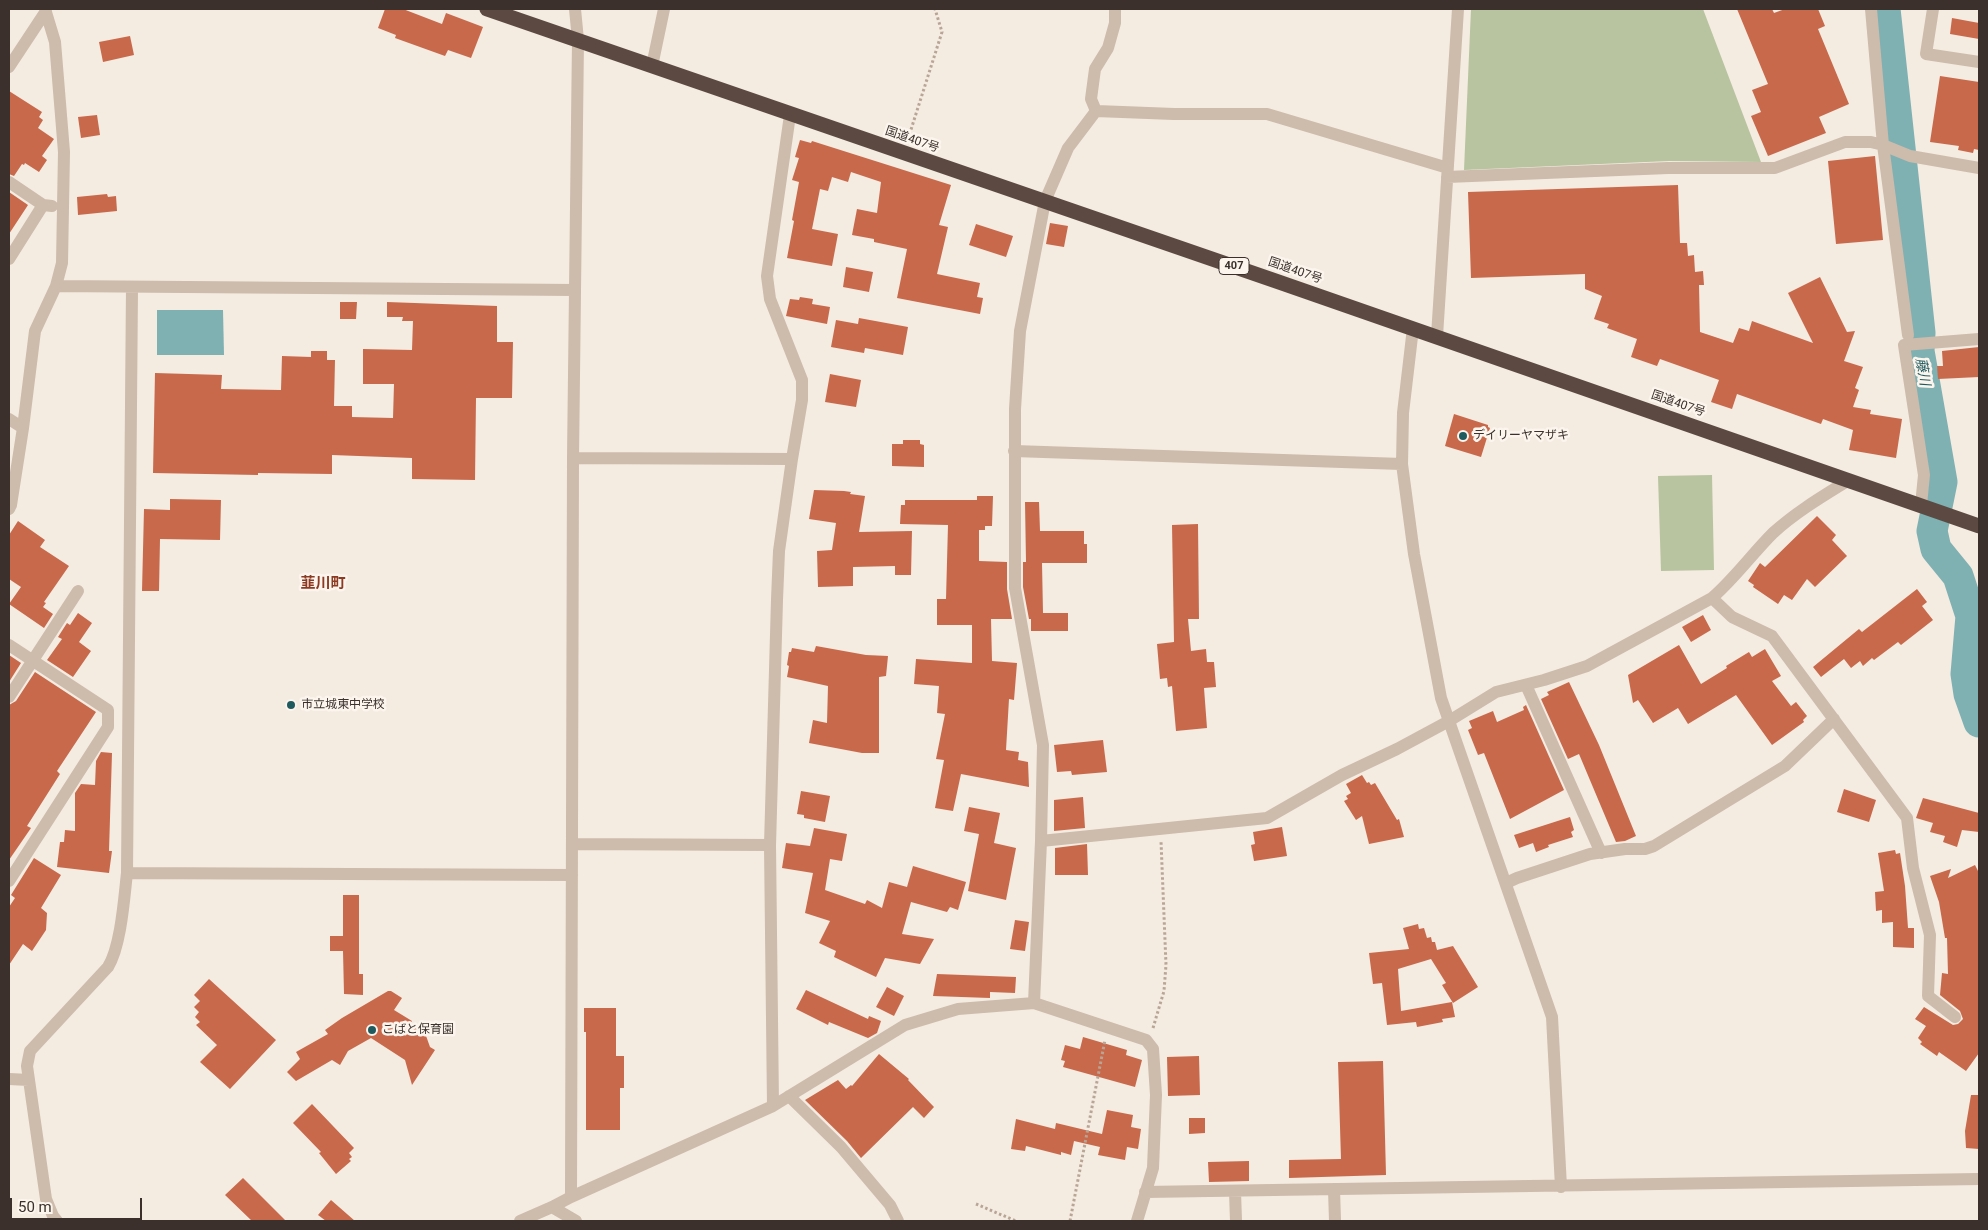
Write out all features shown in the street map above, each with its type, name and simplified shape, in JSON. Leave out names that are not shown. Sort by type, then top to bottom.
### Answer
[{"type":"highway","name":"国道407号","points":[[487,9],[1438,336],[1979,526]]},
{"type":"street","points":[[570,1197],[573,458],[578,40],[575,9]]},
{"type":"street","points":[[652,66],[664,9]]},
{"type":"street","points":[[1096,112],[1091,99],[1095,69],[1108,48],[1115,23],[1115,9]]},
{"type":"street","points":[[1438,336],[1458,9]]},
{"type":"street","points":[[1871,9],[1883,145],[1911,340]]},
{"type":"street","points":[[1933,9],[1926,54],[1979,62]]},
{"type":"street","points":[[9,67],[46,10]]},
{"type":"street","points":[[9,509],[23,428],[35,331],[56,286],[62,263],[64,152],[55,42],[46,10]]},
{"type":"street","points":[[1096,112],[1267,114],[1448,173],[1668,168],[1775,168],[1844,142],[1871,142],[1910,156],[1979,168]]},
{"type":"street","points":[[1034,1003],[1043,746],[1015,588],[1014,452],[1020,331],[1045,201],[1068,148],[1096,112]]},
{"type":"street","points":[[773,1106],[770,844],[779,551],[802,400],[802,380],[770,299],[767,276],[790,114]]},
{"type":"street","points":[[9,182],[43,205],[62,207]]},
{"type":"street","points":[[9,258],[43,205]]},
{"type":"street","points":[[56,286],[575,290]]},
{"type":"street","points":[[57,1221],[46,1199],[27,1066],[30,1051],[108,967],[114,958],[127,873],[132,288]]},
{"type":"street","points":[[1413,328],[1403,413],[1402,464],[1417,573],[1441,698],[1552,1017],[1561,1186]]},
{"type":"street","points":[[1921,505],[1924,474],[1904,345],[1911,340],[1931,342],[1979,339]]},
{"type":"street","points":[[9,419],[23,428]]},
{"type":"street","points":[[1014,452],[1402,464]]},
{"type":"street","points":[[573,458],[792,459]]},
{"type":"street","points":[[1041,841],[1267,818],[1342,775],[1397,750],[1496,692],[1526,685],[1587,666],[1712,598],[1730,583],[1773,534],[1806,508],[1849,480]]},
{"type":"street","points":[[9,697],[78,591]]},
{"type":"street","points":[[1712,598],[1732,617],[1772,636],[1907,818],[1913,868],[1930,935],[1928,996],[1955,1017]]},
{"type":"street","points":[[9,645],[108,710],[108,727],[10,876]]},
{"type":"street","points":[[1526,685],[1601,853]]},
{"type":"street","points":[[1506,883],[1563,863],[1601,853],[1645,849],[1675,834],[1785,766],[1834,719]]},
{"type":"street","points":[[572,844],[770,844]]},
{"type":"street","points":[[127,873],[572,874]]},
{"type":"street","points":[[520,1221],[773,1106],[904,1025],[958,1009],[1034,1003],[1146,1040],[1153,1049],[1156,1095],[1152,1168],[1137,1221]]},
{"type":"street","points":[[9,1079],[29,1080]]},
{"type":"street","points":[[789,1096],[847,1154],[890,1205],[898,1221]]},
{"type":"street","points":[[1145,1192],[1979,1179]]},
{"type":"street","points":[[1334,1189],[1335,1221]]},
{"type":"street","points":[[1235,1191],[1236,1221]]},
{"type":"street","points":[[552,1207],[576,1221]]},
{"type":"path","points":[[904,153],[942,32],[935,9]]},
{"type":"path","points":[[1146,1040],[1153,1027],[1164,991],[1166,965],[1161,829]]},
{"type":"path","points":[[1070,1221],[1108,1027]]},
{"type":"path","points":[[976,1204],[1016,1221]]},
{"type":"green space","points":[[1471,9],[1703,9],[1761,162],[1669,161],[1464,170]]},
{"type":"green space","points":[[1712,475],[1714,570],[1661,571],[1658,476]]},
{"type":"water","points":[[157,310],[223,310],[224,355],[157,355]]},
{"type":"building","points":[[385,9],[403,9],[442,24],[446,13],[483,27],[471,58],[448,50],[445,56],[395,38],[396,35],[378,28]]},
{"type":"building","points":[[1737,9],[1772,9],[1774,13],[1785,9],[1818,9],[1825,26],[1818,29],[1849,104],[1819,117],[1826,133],[1768,156],[1751,116],[1761,112],[1752,90],[1768,84]]},
{"type":"building","points":[[1952,18],[1979,23],[1979,39],[1950,34]]},
{"type":"building","points":[[130,36],[134,55],[103,62],[99,42]]},
{"type":"building","points":[[1940,76],[1979,82],[1979,150],[1974,149],[1973,153],[1958,150],[1959,146],[1930,142]]},
{"type":"building","points":[[9,91],[42,112],[39,117],[43,120],[38,128],[54,139],[42,156],[47,160],[39,172],[25,163],[24,165],[22,164],[14,176],[9,174]]},
{"type":"building","points":[[97,115],[100,135],[81,138],[78,117]]},
{"type":"building","points":[[800,140],[811,143],[812,141],[951,185],[939,225],[948,227],[937,274],[980,283],[977,297],[983,298],[980,314],[897,298],[907,249],[874,242],[874,239],[852,235],[857,209],[877,213],[881,182],[851,172],[848,182],[832,177],[828,191],[820,189],[812,229],[838,234],[832,266],[787,258],[799,182],[792,180],[799,158],[795,157]]},
{"type":"building","points":[[1875,156],[1883,240],[1836,244],[1828,161]]},
{"type":"building","points":[[1678,185],[1680,243],[1687,243],[1688,256],[1694,255],[1695,272],[1703,271],[1704,285],[1699,285],[1700,332],[1733,343],[1739,328],[1749,331],[1752,321],[1813,343],[1788,293],[1820,277],[1847,332],[1855,331],[1844,361],[1863,367],[1855,388],[1859,390],[1853,407],[1871,410],[1870,414],[1902,419],[1896,458],[1849,450],[1853,430],[1823,419],[1821,424],[1737,394],[1732,409],[1711,402],[1719,380],[1660,359],[1657,366],[1631,357],[1637,339],[1607,328],[1609,324],[1594,319],[1602,296],[1585,289],[1585,274],[1471,278],[1468,192]]},
{"type":"building","points":[[9,192],[28,205],[9,234]]},
{"type":"building","points":[[107,194],[108,197],[116,196],[117,211],[78,215],[77,197]]},
{"type":"building","points":[[1050,223],[1068,226],[1064,247],[1046,244]]},
{"type":"building","points":[[976,224],[1013,236],[1006,257],[969,245]]},
{"type":"building","points":[[846,267],[873,272],[869,292],[843,287]]},
{"type":"building","points":[[800,297],[813,299],[812,304],[830,307],[827,324],[786,316],[790,299],[799,300]]},
{"type":"building","points":[[340,302],[357,302],[356,319],[340,319]]},
{"type":"building","points":[[387,302],[497,306],[497,342],[513,342],[512,398],[476,398],[475,480],[412,479],[412,458],[332,455],[332,474],[153,473],[155,373],[222,375],[221,389],[281,390],[282,356],[311,357],[311,351],[327,351],[327,360],[335,360],[334,406],[352,406],[352,417],[393,418],[394,384],[363,384],[363,349],[412,350],[413,321],[402,321],[403,317],[387,317]]},
{"type":"building","points":[[859,318],[908,327],[903,355],[865,348],[864,353],[831,347],[836,320],[858,324]]},
{"type":"building","points":[[1979,347],[1979,377],[1938,379],[1937,366],[1943,366],[1942,351]]},
{"type":"building","points":[[830,374],[861,380],[856,407],[825,402]]},
{"type":"building","points":[[1454,414],[1488,425],[1490,428],[1481,457],[1445,446]]},
{"type":"building","points":[[903,440],[920,440],[920,444],[924,445],[924,467],[892,466],[892,444],[903,444]]},
{"type":"building","points":[[814,490],[844,491],[851,492],[850,494],[865,496],[859,532],[912,531],[911,575],[895,575],[895,566],[853,567],[853,586],[818,587],[817,551],[832,550],[836,523],[809,519]]},
{"type":"building","points":[[977,496],[993,496],[992,526],[985,526],[985,530],[979,530],[979,561],[1007,562],[1007,589],[1012,619],[991,619],[992,661],[1017,663],[1014,700],[1009,699],[1006,750],[1019,752],[1018,760],[1028,762],[1029,787],[961,774],[953,811],[935,808],[944,760],[936,759],[945,714],[937,713],[939,686],[914,684],[916,659],[972,663],[972,625],[937,625],[937,599],[946,599],[948,525],[900,524],[901,505],[905,505],[905,500],[977,500]]},
{"type":"building","points":[[170,499],[221,500],[220,540],[160,539],[159,591],[142,591],[144,509],[170,510]]},
{"type":"building","points":[[1025,502],[1039,502],[1040,531],[1084,531],[1084,544],[1087,544],[1087,563],[1042,563],[1043,613],[1068,613],[1068,631],[1031,631],[1031,619],[1029,619],[1023,587],[1023,562],[1026,562]]},
{"type":"building","points":[[1817,516],[1836,535],[1832,540],[1847,556],[1815,587],[1807,579],[1792,600],[1784,595],[1778,604],[1753,587],[1754,585],[1748,581],[1760,563],[1765,567]]},
{"type":"building","points":[[18,521],[45,540],[40,547],[69,566],[44,602],[46,603],[43,607],[53,614],[44,628],[9,604],[21,587],[9,579],[9,535]]},
{"type":"building","points":[[1198,524],[1199,619],[1188,619],[1191,651],[1206,649],[1207,662],[1214,662],[1216,687],[1204,688],[1207,728],[1176,731],[1172,686],[1168,687],[1167,678],[1160,679],[1157,644],[1174,642],[1172,525]]},
{"type":"building","points":[[1917,589],[1927,602],[1922,606],[1933,620],[1901,645],[1898,642],[1874,660],[1872,658],[1863,666],[1860,661],[1851,668],[1844,659],[1821,677],[1813,667],[1859,629],[1862,632]]},
{"type":"building","points":[[78,613],[92,623],[79,642],[91,651],[73,677],[47,660],[62,639],[58,637],[67,623],[70,625]]},
{"type":"building","points":[[1703,615],[1711,630],[1691,642],[1682,627]]},
{"type":"building","points":[[1679,645],[1701,684],[1749,652],[1752,657],[1765,649],[1781,676],[1772,681],[1791,706],[1796,702],[1807,716],[1803,720],[1804,722],[1772,745],[1736,695],[1688,724],[1678,708],[1653,723],[1638,700],[1633,703],[1628,675]]},
{"type":"building","points":[[816,646],[866,655],[888,656],[886,676],[879,677],[879,753],[862,753],[809,743],[813,720],[827,723],[828,686],[787,677],[789,666],[787,665],[789,652],[791,652],[792,648],[814,652]]},
{"type":"building","points":[[9,655],[21,663],[9,682]]},
{"type":"building","points":[[35,672],[96,712],[57,771],[60,774],[27,826],[31,828],[9,860],[9,705],[16,701]]},
{"type":"building","points":[[1569,682],[1599,745],[1636,836],[1625,841],[1616,842],[1579,754],[1568,759],[1541,699],[1549,695],[1547,692]]},
{"type":"building","points":[[1526,705],[1564,790],[1510,819],[1484,753],[1478,755],[1468,730],[1472,728],[1469,721],[1493,711],[1497,722],[1524,710],[1523,707]]},
{"type":"building","points":[[1103,740],[1107,772],[1072,775],[1071,771],[1057,772],[1054,745]]},
{"type":"building","points":[[101,752],[112,753],[109,851],[112,851],[109,873],[57,867],[60,842],[64,842],[65,830],[75,831],[75,793],[81,784],[95,785],[96,761]]},
{"type":"building","points":[[1362,775],[1367,783],[1369,782],[1371,785],[1375,783],[1397,820],[1399,819],[1404,837],[1369,844],[1362,816],[1356,820],[1344,801],[1348,799],[1346,796],[1351,793],[1346,784]]},
{"type":"building","points":[[1844,789],[1876,800],[1869,822],[1837,812]]},
{"type":"building","points":[[801,791],[830,796],[825,822],[804,818],[804,815],[797,814]]},
{"type":"building","points":[[1083,797],[1085,828],[1054,831],[1054,800]]},
{"type":"building","points":[[1923,798],[1979,813],[1979,832],[1962,830],[1957,847],[1943,842],[1945,836],[1930,832],[1933,823],[1916,818]]},
{"type":"building","points":[[969,807],[1000,813],[994,843],[1016,848],[1006,900],[968,891],[979,834],[964,831]]},
{"type":"building","points":[[1570,817],[1574,830],[1571,832],[1573,837],[1548,845],[1549,847],[1536,852],[1533,843],[1519,848],[1514,835]]},
{"type":"building","points":[[1282,827],[1287,856],[1254,861],[1251,845],[1255,844],[1253,832]]},
{"type":"building","points":[[814,828],[847,834],[842,861],[830,859],[825,890],[865,904],[867,900],[882,908],[889,882],[907,887],[913,866],[966,882],[958,910],[950,907],[947,912],[911,902],[902,934],[934,939],[920,964],[885,958],[876,977],[834,957],[836,951],[819,943],[830,921],[805,913],[813,873],[782,868],[786,843],[810,846]]},
{"type":"building","points":[[1087,844],[1088,875],[1055,875],[1055,848]]},
{"type":"building","points":[[1895,850],[1896,854],[1900,853],[1908,928],[1914,928],[1914,948],[1893,947],[1893,922],[1882,923],[1882,910],[1876,911],[1875,892],[1884,891],[1878,853]]},
{"type":"building","points":[[34,858],[61,875],[41,908],[47,913],[46,930],[32,951],[23,944],[9,965],[9,907],[15,898],[11,895]]},
{"type":"building","points":[[1975,865],[1979,873],[1979,1053],[1966,1071],[1939,1052],[1937,1056],[1920,1044],[1922,1042],[1918,1038],[1926,1026],[1915,1019],[1924,1007],[1953,1025],[1958,1024],[1963,1019],[1960,1011],[1940,995],[1942,973],[1948,974],[1947,938],[1945,938],[1939,902],[1930,876],[1951,869],[1948,878]]},
{"type":"building","points":[[343,895],[359,895],[359,974],[363,974],[363,995],[344,994],[343,951],[330,951],[330,936],[343,936]]},
{"type":"building","points":[[1015,920],[1029,922],[1025,951],[1010,949]]},
{"type":"building","points":[[1418,924],[1419,929],[1424,928],[1427,938],[1431,937],[1432,942],[1435,942],[1437,950],[1453,946],[1478,987],[1453,1003],[1442,985],[1446,983],[1431,959],[1398,969],[1401,1011],[1452,1002],[1455,1017],[1442,1019],[1443,1022],[1417,1027],[1416,1022],[1387,1025],[1382,983],[1373,984],[1369,953],[1409,949],[1403,928]]},
{"type":"building","points":[[937,974],[1016,977],[1015,993],[990,992],[990,998],[933,996]]},
{"type":"building","points":[[209,979],[276,1040],[230,1089],[200,1062],[217,1045],[196,1025],[200,1022],[195,1017],[199,1012],[194,1007],[200,1001],[194,995]]},
{"type":"building","points":[[887,987],[904,996],[894,1016],[876,1007]]},
{"type":"building","points":[[806,990],[868,1019],[869,1016],[881,1021],[877,1033],[868,1038],[829,1022],[828,1025],[796,1009]]},
{"type":"building","points":[[388,991],[402,998],[394,1010],[412,1021],[410,1024],[425,1033],[430,1047],[435,1050],[412,1085],[405,1060],[371,1038],[348,1051],[340,1065],[332,1060],[296,1081],[287,1072],[300,1059],[296,1052],[328,1034],[325,1030],[342,1018]]},
{"type":"building","points":[[584,1008],[616,1008],[616,1056],[624,1056],[624,1088],[620,1088],[620,1130],[586,1130],[586,1032],[584,1032]]},
{"type":"building","points":[[1083,1037],[1127,1050],[1126,1055],[1142,1060],[1135,1087],[1063,1067],[1065,1061],[1061,1060],[1065,1045],[1080,1049]]},
{"type":"building","points":[[879,1054],[909,1079],[934,1107],[924,1118],[913,1107],[861,1158],[847,1141],[805,1100],[838,1080],[846,1089],[852,1086]]},
{"type":"building","points":[[1199,1056],[1200,1095],[1168,1096],[1167,1057]]},
{"type":"building","points":[[1383,1061],[1386,1175],[1289,1178],[1289,1160],[1341,1159],[1338,1062]]},
{"type":"building","points":[[1971,1095],[1979,1095],[1979,1149],[1966,1148],[1965,1131]]},
{"type":"building","points":[[312,1104],[354,1148],[349,1153],[352,1157],[349,1159],[351,1161],[336,1174],[319,1153],[321,1152],[293,1123]]},
{"type":"building","points":[[1107,1110],[1133,1115],[1131,1127],[1141,1129],[1138,1149],[1127,1147],[1125,1160],[1098,1155],[1100,1147],[1074,1141],[1071,1155],[1061,1152],[1061,1155],[1026,1146],[1025,1151],[1011,1149],[1016,1119],[1055,1129],[1056,1123],[1102,1134]]},
{"type":"building","points":[[1189,1118],[1205,1118],[1205,1133],[1189,1134]]},
{"type":"building","points":[[1249,1161],[1249,1181],[1209,1182],[1208,1162]]},
{"type":"building","points":[[243,1178],[286,1221],[252,1221],[225,1195]]},
{"type":"building","points":[[331,1200],[355,1221],[326,1221],[318,1215]]},
{"type":"waterway","name":"藤川","points":[[1885,9],[1920,333],[1919,351],[1942,482],[1932,531],[1936,549],[1958,576],[1971,616],[1966,674],[1969,694],[1979,722]]},
{"type":"place","name":"デイリーヤマザキ","points":[[1463,436]]},
{"type":"place","name":"市立城東中学校","points":[[291,705]]},
{"type":"place","name":"こばと保育園","points":[[372,1030]]},
{"type":"district","name":"韮川町","points":[[323,584]]}]
